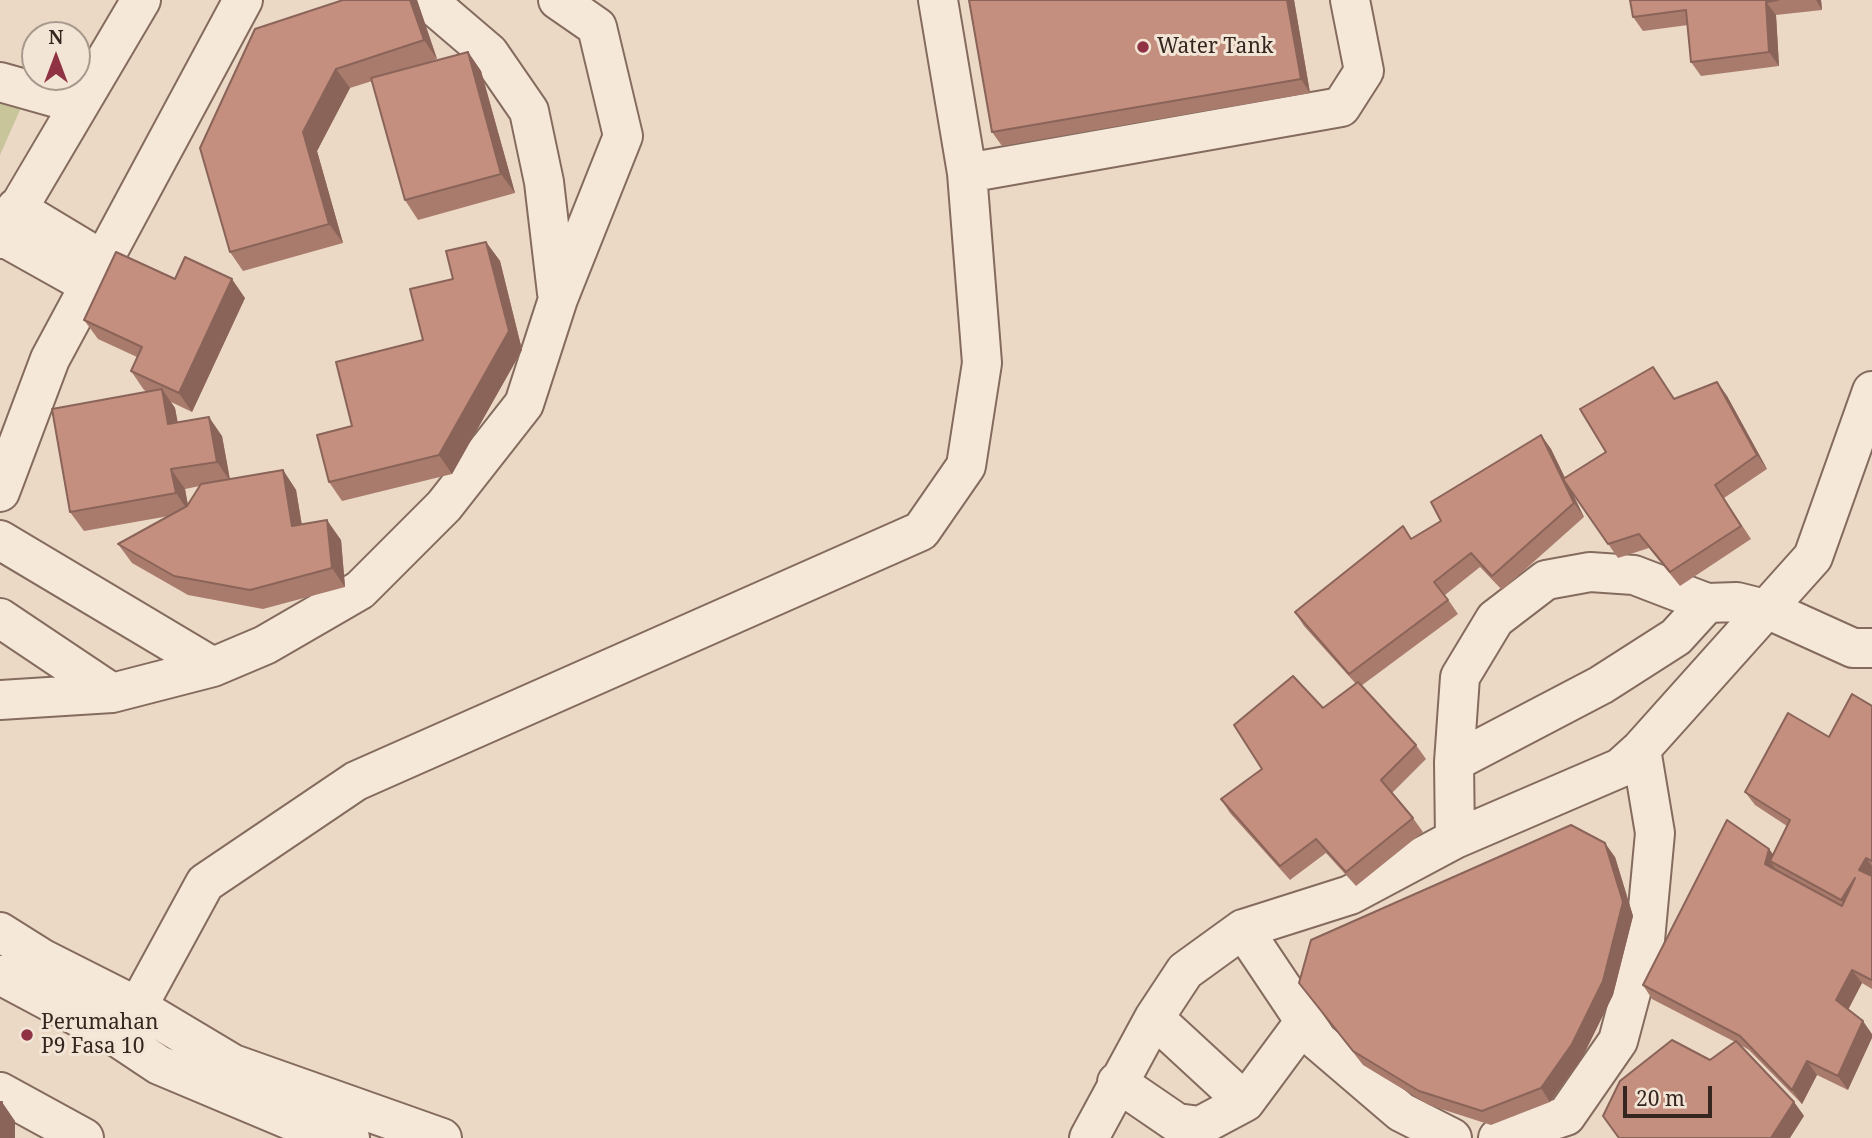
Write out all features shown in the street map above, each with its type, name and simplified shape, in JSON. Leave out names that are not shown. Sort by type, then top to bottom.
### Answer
[{"type":"street","points":[[97,274],[5,226],[141,0]]},
{"type":"street","points":[[0,492],[50,359],[243,0]]},
{"type":"street","points":[[427,0],[489,53],[528,111],[544,181],[558,299]]},
{"type":"street","points":[[0,700],[113,693],[213,667],[265,645],[359,590],[444,506],[524,404],[558,299],[624,136],[597,27],[558,0]]},
{"type":"street","points":[[128,1023],[205,883],[356,781],[921,531],[966,466],[982,362],[967,173],[938,0]]},
{"type":"street","points":[[967,173],[1341,107],[1364,71],[1350,0]]},
{"type":"street","points":[[0,82],[78,104]]},
{"type":"street","points":[[1089,1138],[1117,1082],[1185,971],[1243,929],[1350,895],[1455,839],[1620,768],[1641,749],[1769,610],[1813,557],[1870,401]]},
{"type":"street","points":[[0,540],[213,667]]},
{"type":"street","points":[[1455,839],[1454,762],[1460,677],[1495,619],[1546,580],[1590,572],[1634,575],[1707,603],[1737,602],[1769,610],[1853,648],[1872,648]]},
{"type":"street","points":[[1454,762],[1612,678],[1676,637],[1707,603]]},
{"type":"street","points":[[0,618],[113,693]]},
{"type":"street","points":[[1498,1138],[1566,1127],[1618,1041],[1645,940],[1655,833],[1641,749]]},
{"type":"street","points":[[1243,929],[1318,1041],[1401,1112],[1452,1138]]},
{"type":"street","points":[[0,932],[43,959],[128,1023],[159,1065],[313,1121],[350,1138]]},
{"type":"street","points":[[0,975],[128,1023]]},
{"type":"street","points":[[1154,1018],[1245,1102]]},
{"type":"street","points":[[1117,1082],[1177,1123],[1200,1126],[1245,1102],[1305,1021]]},
{"type":"street","points":[[0,1092],[83,1138]]},
{"type":"street","points":[[313,1121],[442,1138]]},
{"type":"shaded area","points":[[0,94],[24,101],[0,155]]},
{"type":"building","points":[[343,0],[410,0],[424,40],[336,69],[303,132],[329,224],[230,252],[200,148],[255,29]]},
{"type":"building","name":"Water Tank","points":[[969,0],[1287,0],[1301,79],[992,132]]},
{"type":"building","points":[[1630,0],[1778,0],[1766,2],[1769,52],[1691,62],[1686,10],[1633,17]]},
{"type":"building","points":[[468,52],[501,174],[405,200],[371,78]]},
{"type":"building","points":[[486,242],[509,331],[439,455],[329,482],[317,435],[352,426],[336,362],[423,340],[410,289],[453,279],[446,251]]},
{"type":"building","points":[[116,252],[175,279],[185,257],[232,279],[179,393],[131,371],[142,347],[84,320]]},
{"type":"building","points":[[1653,367],[1674,399],[1717,382],[1757,455],[1715,485],[1741,526],[1670,572],[1639,534],[1608,544],[1563,479],[1606,452],[1580,409]]},
{"type":"building","points":[[162,389],[168,424],[209,417],[217,462],[171,469],[176,493],[70,512],[52,409]]},
{"type":"building","points":[[1541,435],[1574,503],[1492,576],[1471,553],[1434,582],[1448,600],[1349,674],[1295,612],[1403,526],[1411,539],[1441,521],[1431,502]]},
{"type":"building","points":[[283,470],[292,526],[327,520],[332,568],[250,590],[174,576],[118,544],[187,506],[201,484]]},
{"type":"building","points":[[1293,676],[1323,708],[1358,682],[1416,745],[1381,780],[1413,818],[1346,872],[1316,839],[1280,866],[1221,799],[1262,769],[1234,725]]},
{"type":"building","points":[[1852,694],[1872,706],[1872,861],[1866,858],[1859,870],[1872,876],[1872,980],[1852,970],[1836,1000],[1863,1021],[1838,1076],[1807,1061],[1792,1090],[1740,1036],[1643,985],[1727,820],[1769,849],[1765,864],[1842,906],[1855,878],[1841,900],[1770,861],[1790,820],[1745,792],[1788,713],[1829,737]]},
{"type":"building","points":[[1571,825],[1605,843],[1623,902],[1603,981],[1572,1044],[1541,1088],[1482,1111],[1419,1091],[1353,1051],[1299,983],[1311,940]]},
{"type":"building","points":[[1672,1040],[1710,1060],[1736,1041],[1794,1102],[1771,1138],[1619,1138],[1603,1116],[1620,1081]]},
{"type":"building","points":[[2,1102],[2,1138],[0,1138]]},
{"type":"place","name":"Water Tank","points":[[1143,47]]},
{"type":"place","name":"Perumahan P9 Fasa 10","points":[[27,1035]]}]
